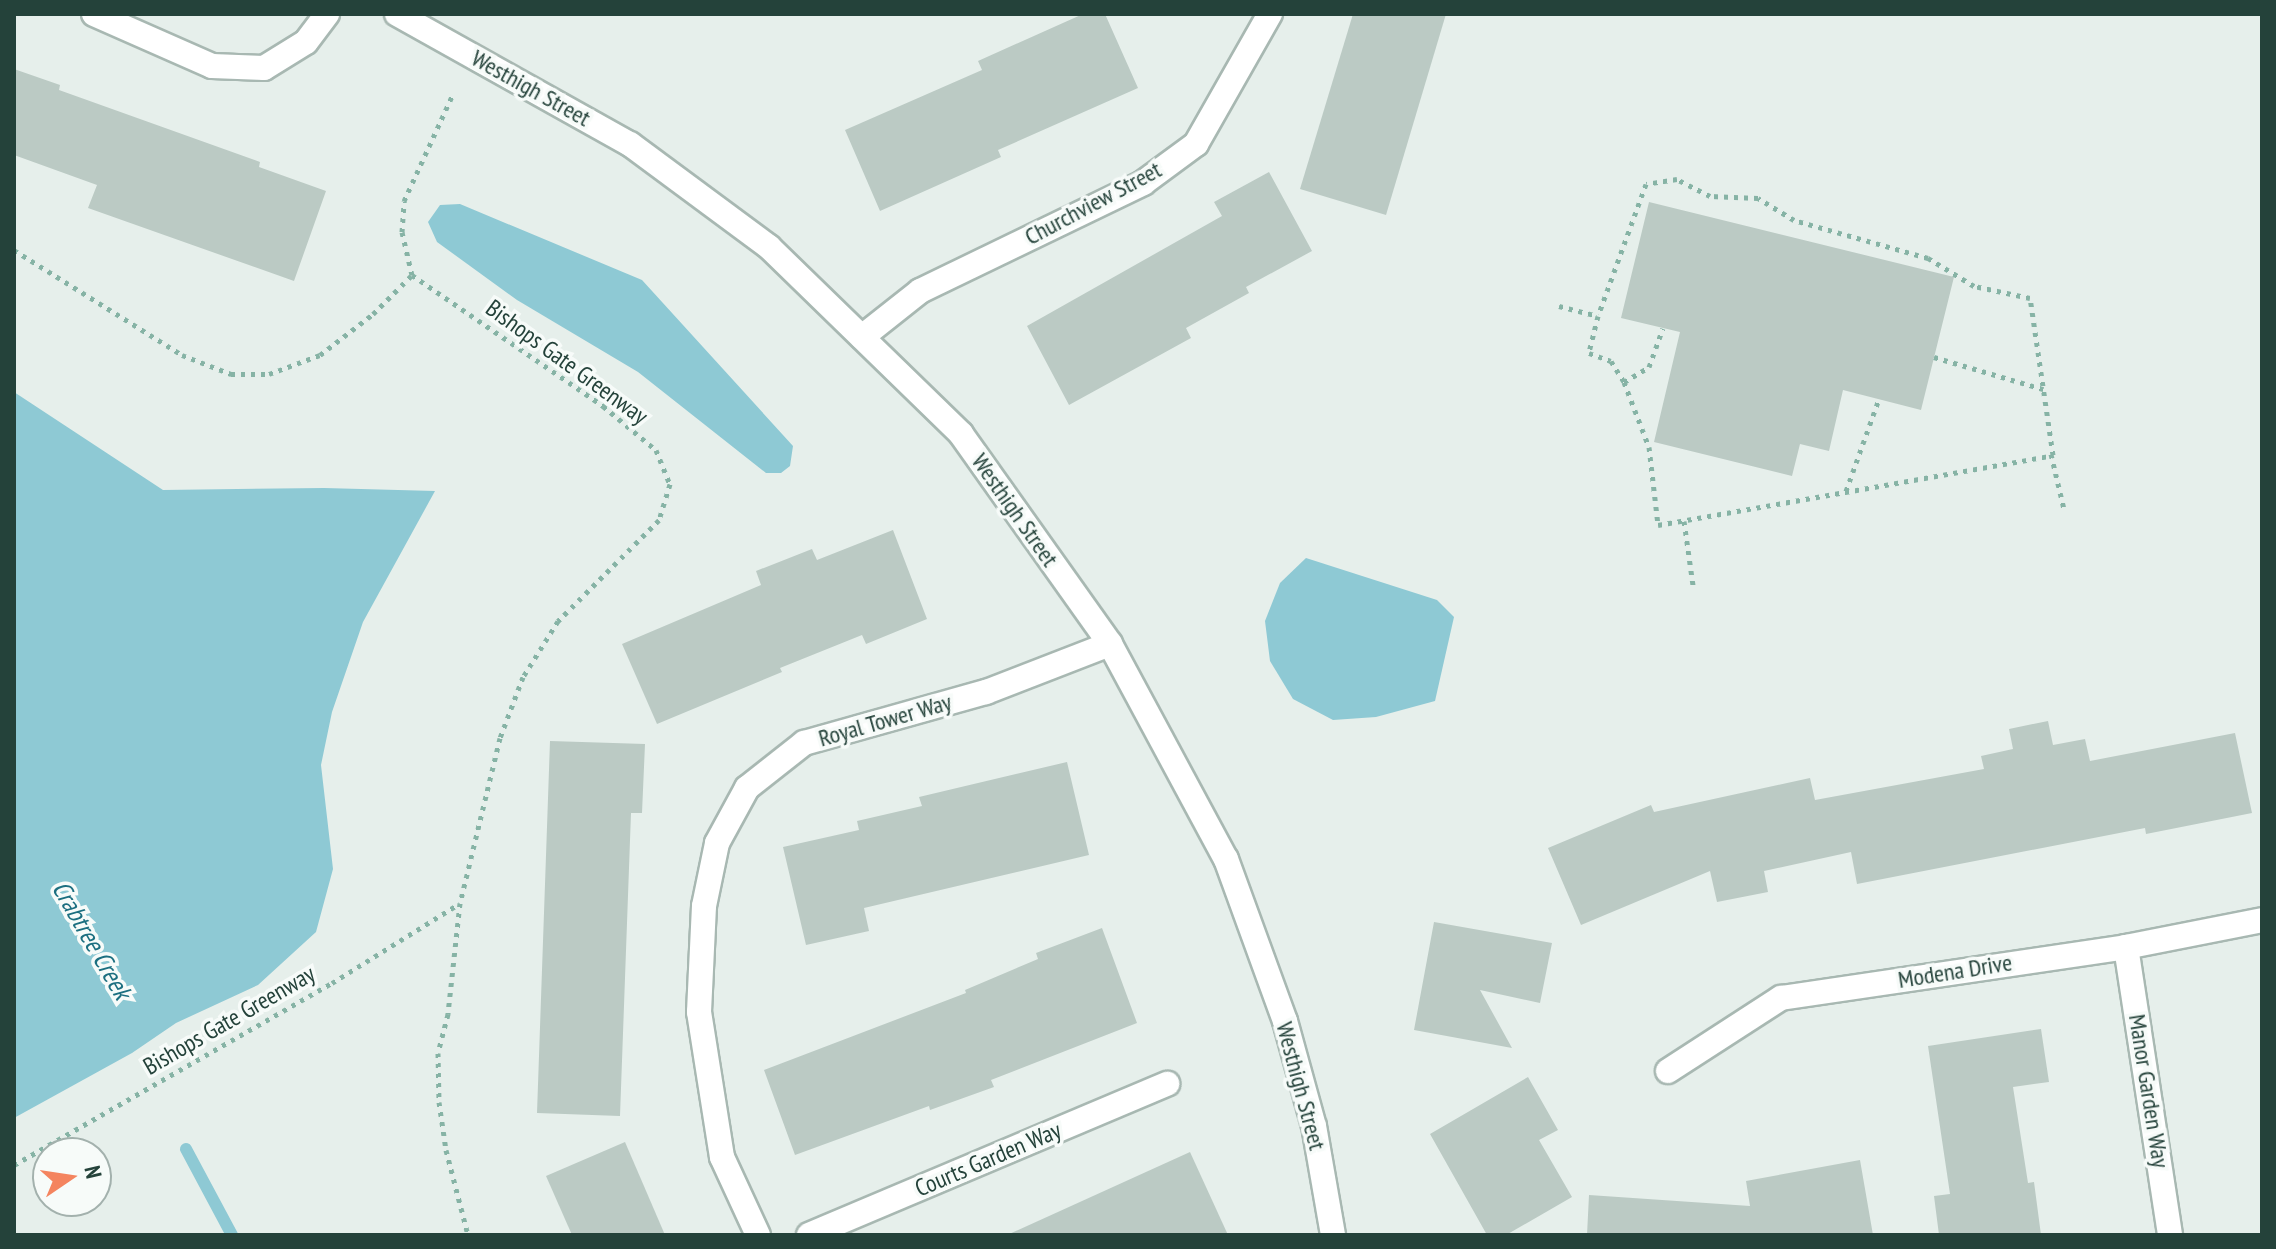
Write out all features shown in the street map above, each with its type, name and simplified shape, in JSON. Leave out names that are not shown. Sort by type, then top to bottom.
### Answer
[{"type":"street","points":[[94,14],[212,66],[264,68],[306,42],[327,14]]},
{"type":"street","name":"Westhigh Street","points":[[397,14],[630,144],[769,247],[961,434],[1110,644],[1226,859],[1285,1021],[1314,1126],[1333,1235]]},
{"type":"street","name":"Churchview Street","points":[[862,337],[920,291],[1143,183],[1196,144],[1270,14]]},
{"type":"street","name":"Royal Tower Way","points":[[758,1235],[722,1157],[699,1012],[704,906],[717,843],[747,788],[804,743],[986,692],[1110,644]]},
{"type":"street","name":"Modena Drive","points":[[1668,1071],[1781,998],[2126,947],[2262,920]]},
{"type":"street","name":"Manor Garden Way","points":[[2126,947],[2170,1235]]},
{"type":"street","name":"Courts Garden Way","points":[[809,1235],[1167,1084]]},
{"type":"path","points":[[14,250],[182,355],[231,374],[269,374],[320,355],[373,314],[412,275],[402,232],[404,201],[453,94]]},
{"type":"path","points":[[2051,454],[1658,525],[1649,447],[1624,382],[1611,361],[1589,353],[1598,316],[1646,184],[1677,179],[1710,196],[1758,198],[1794,220],[1928,258],[1974,286],[2030,298],[2051,454],[2064,509]]},
{"type":"path","name":"Bishops Gate Greenway","points":[[412,275],[603,406],[656,450],[670,484],[659,520],[558,621],[523,677],[500,738],[460,903],[448,1014],[438,1053],[439,1102],[446,1150],[468,1235]]},
{"type":"path","points":[[1559,306],[1598,316]]},
{"type":"path","points":[[1624,382],[1649,367],[1663,328]]},
{"type":"path","points":[[1934,357],[2043,389]]},
{"type":"path","points":[[1846,491],[1879,399]]},
{"type":"path","points":[[1684,521],[1693,585]]},
{"type":"path","name":"Bishops Gate Greenway","points":[[14,1165],[332,983],[460,903]]},
{"type":"water","points":[[460,204],[642,280],[793,446],[790,466],[781,473],[766,473],[638,372],[517,300],[437,242],[428,222],[440,205]]},
{"type":"water","points":[[14,392],[163,490],[324,488],[435,491],[363,622],[332,712],[321,765],[333,869],[316,932],[258,985],[176,1023],[132,1053],[14,1118]]},
{"type":"water","points":[[1306,558],[1437,600],[1454,617],[1435,701],[1376,717],[1333,720],[1293,699],[1270,661],[1265,621],[1280,583]]},
{"type":"building","points":[[1083,14],[1105,14],[1138,88],[998,150],[1001,157],[880,211],[845,130],[982,70],[978,61]]},
{"type":"building","points":[[1353,14],[1446,14],[1386,215],[1300,189]]},
{"type":"building","points":[[14,69],[60,85],[59,90],[260,162],[259,167],[326,191],[294,281],[88,208],[97,185],[14,155]]},
{"type":"building","points":[[1269,172],[1312,251],[1246,287],[1249,293],[1186,328],[1191,338],[1069,405],[1027,326],[1222,216],[1214,202]]},
{"type":"building","points":[[1649,202],[1954,277],[1921,410],[1843,390],[1829,451],[1800,444],[1792,476],[1654,442],[1680,332],[1621,318]]},
{"type":"building","points":[[893,530],[927,619],[866,644],[862,635],[657,724],[622,644],[761,585],[756,571],[812,549],[817,560]]},
{"type":"building","points":[[2048,721],[2053,745],[2085,739],[2090,761],[2235,733],[2252,813],[2146,834],[2145,828],[1857,884],[1851,852],[1764,871],[1768,892],[1717,902],[1710,871],[1581,925],[1548,848],[1651,805],[1654,812],[1810,778],[1815,800],[1984,769],[1981,756],[2013,749],[2009,729]]},
{"type":"building","points":[[550,741],[645,744],[642,813],[631,813],[620,1116],[537,1113]]},
{"type":"building","points":[[1067,762],[1089,855],[864,908],[869,931],[806,945],[783,847],[859,830],[857,821],[922,806],[919,797]]},
{"type":"building","points":[[1434,922],[1552,943],[1540,1003],[1480,990],[1512,1048],[1414,1030]]},
{"type":"building","points":[[1102,928],[1137,1023],[991,1080],[994,1087],[930,1110],[929,1106],[795,1155],[764,1070],[966,993],[965,990],[1038,959],[1036,953]]},
{"type":"building","points":[[2041,1029],[2049,1082],[2013,1087],[2028,1183],[2034,1182],[2041,1235],[1939,1235],[1934,1196],[1950,1194],[1928,1046]]},
{"type":"building","points":[[1528,1077],[1558,1130],[1539,1140],[1572,1197],[1506,1235],[1487,1235],[1430,1134]]},
{"type":"building","points":[[625,1142],[665,1235],[572,1235],[546,1176]]},
{"type":"building","points":[[1190,1152],[1228,1235],[1007,1235]]},
{"type":"building","points":[[1860,1160],[1873,1235],[1587,1235],[1589,1195],[1750,1206],[1746,1181]]},
{"type":"waterway","name":"Crabtree Creek","points":[[186,1149],[232,1235]]}]
